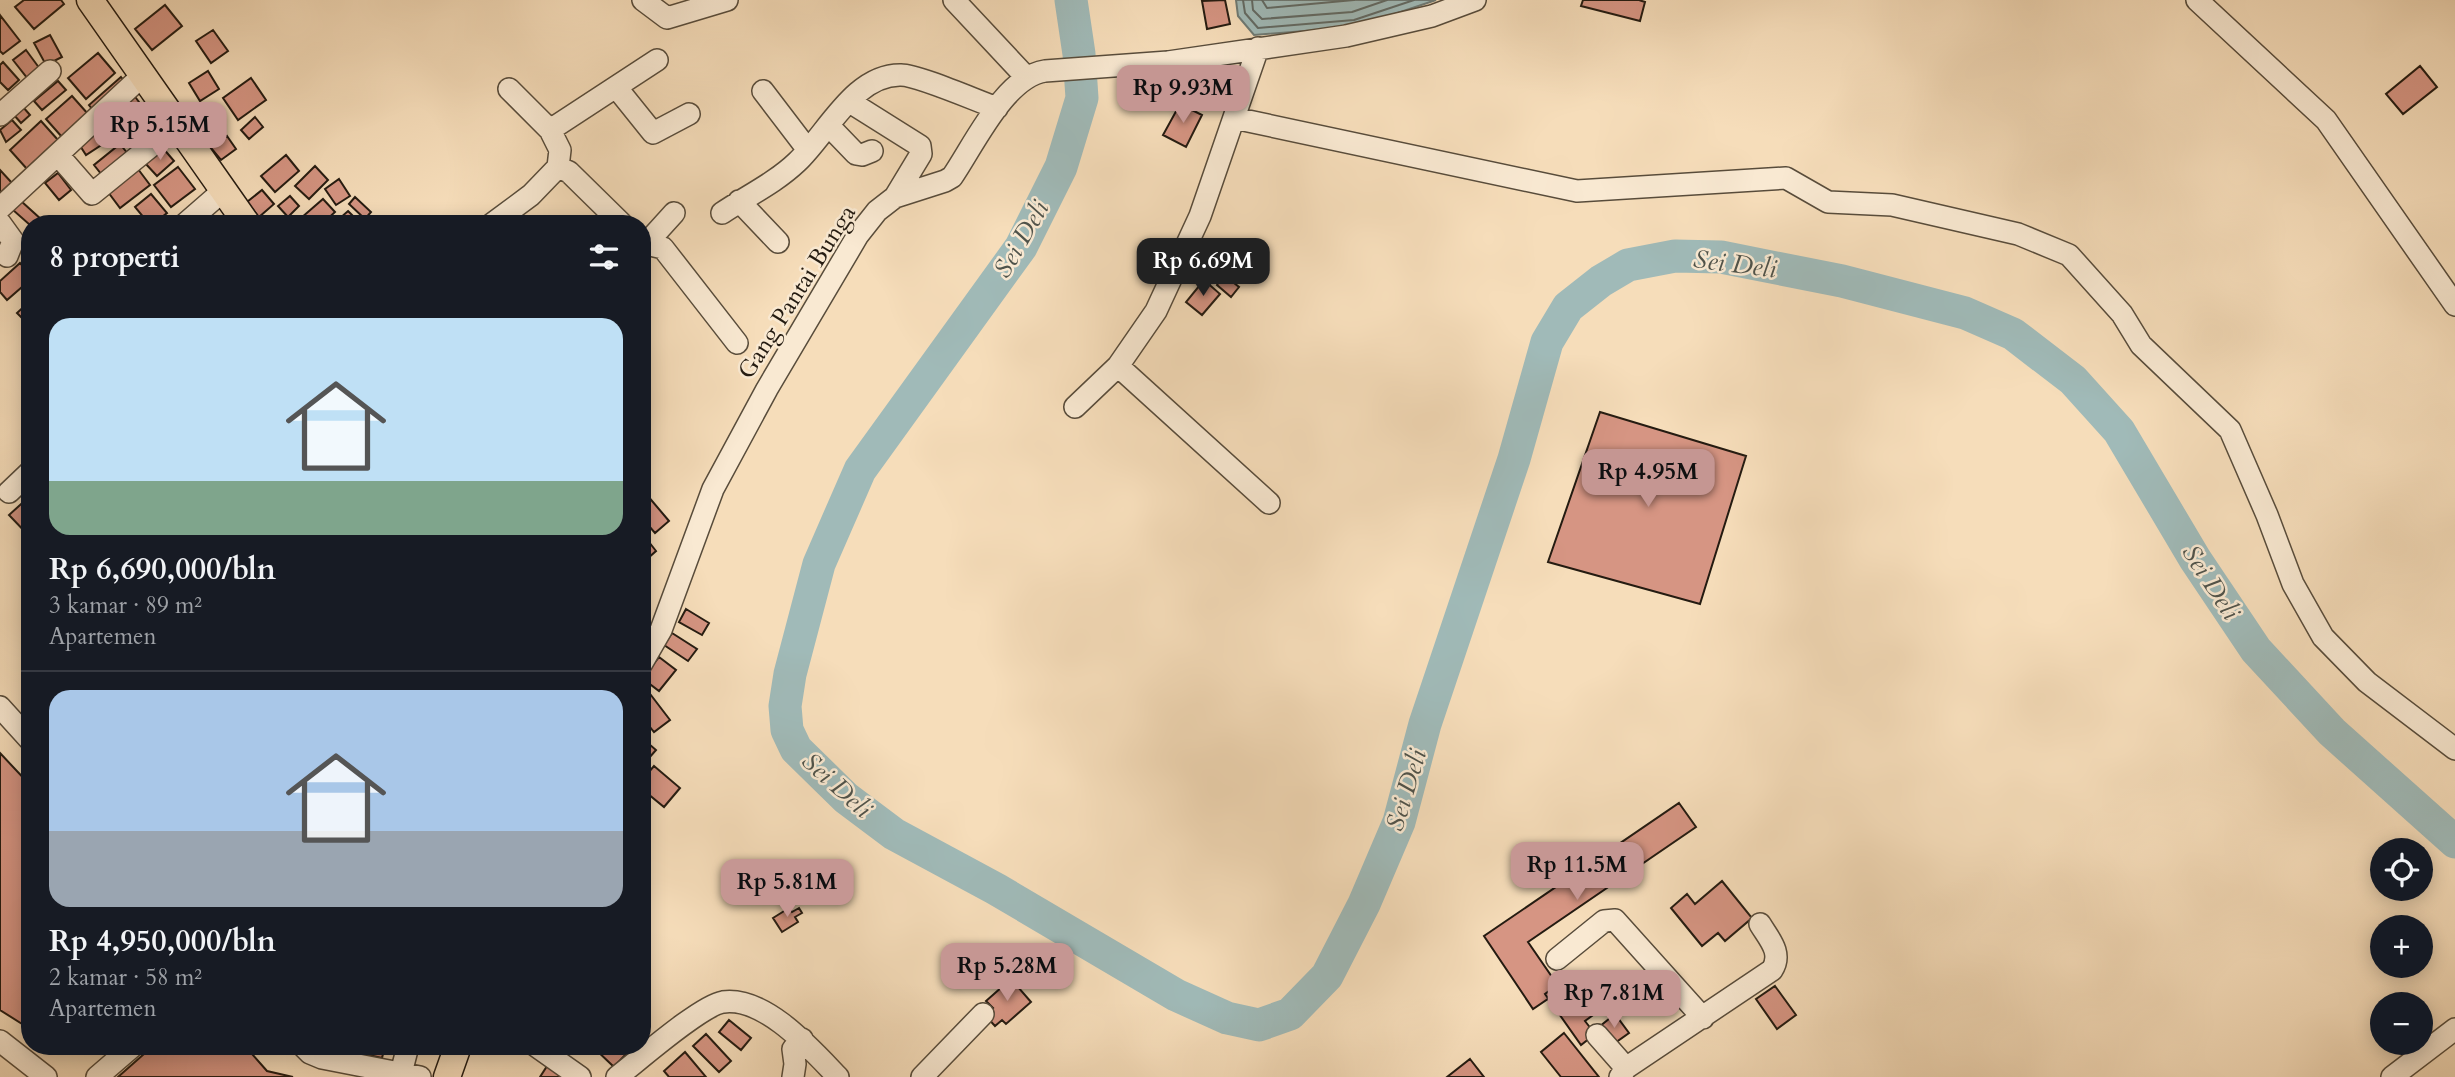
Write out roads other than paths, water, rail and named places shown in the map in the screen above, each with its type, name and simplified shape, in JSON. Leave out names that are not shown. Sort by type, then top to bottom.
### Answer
[{"type":"main road","points":[[90,0],[241,215]]},
{"type":"main road","points":[[447,1077],[455,1055]]},
{"type":"street","points":[[643,0],[667,18],[727,0]]},
{"type":"street","points":[[954,0],[1035,74],[1155,63],[1346,36],[1432,16],[1475,0]]},
{"type":"street","points":[[2197,0],[2326,120],[2455,305]]},
{"type":"street","points":[[1075,407],[1118,366],[1161,299],[1200,216],[1258,48]]},
{"type":"street","points":[[550,130],[657,60]]},
{"type":"street","points":[[0,115],[50,71]]},
{"type":"street","points":[[778,242],[731,207],[774,181],[808,150],[864,87],[878,80],[904,74],[997,108]]},
{"type":"street","name":"Gang Pantai Bunga","points":[[651,632],[713,489],[767,389],[858,235],[877,211],[895,197],[952,177],[997,108],[1035,74]]},
{"type":"street","points":[[0,208],[142,76]]},
{"type":"street","points":[[616,87],[653,132],[689,114]]},
{"type":"street","points":[[509,89],[550,130],[560,150],[558,167],[514,215]]},
{"type":"street","points":[[763,91],[808,150]]},
{"type":"street","points":[[850,102],[916,141],[920,146],[921,153],[895,197]]},
{"type":"street","points":[[1234,118],[1577,191],[1786,178],[1828,202],[1892,205],[2018,234],[2069,254],[2122,314],[2141,345],[2230,430],[2293,584],[2323,637],[2367,682],[2455,749]]},
{"type":"street","points":[[58,155],[92,194],[177,125]]},
{"type":"street","points":[[829,126],[856,154],[872,151]]},
{"type":"street","points":[[558,167],[569,172],[613,215]]},
{"type":"street","points":[[195,215],[224,190]]},
{"type":"street","points":[[651,237],[674,213]]},
{"type":"street","points":[[0,223],[14,244],[7,256]]},
{"type":"street","points":[[651,245],[663,248],[737,343]]},
{"type":"street","points":[[1118,366],[1269,503]]},
{"type":"street","points":[[9,492],[21,481]]},
{"type":"street","points":[[0,707],[21,730]]},
{"type":"street","points":[[1557,959],[1604,921],[1615,920],[1703,1018]]},
{"type":"street","points":[[1597,1035],[1623,1073],[1772,970],[1777,962],[1777,952],[1760,924]]},
{"type":"street","points":[[651,1051],[702,1012],[723,1002],[745,1005],[765,1013],[802,1040],[838,1077]]},
{"type":"street","points":[[922,1077],[984,1014]]},
{"type":"street","points":[[2392,1077],[2455,1029]]},
{"type":"street","points":[[793,1077],[793,1049],[802,1040]]},
{"type":"street","points":[[0,1041],[46,1077]]},
{"type":"street","points":[[97,1077],[122,1055]]},
{"type":"street","points":[[317,1055],[407,1076],[408,1055]]},
{"type":"street","points":[[549,1055],[580,1077]]},
{"type":"street","points":[[617,1077],[646,1055]]},
{"type":"water","points":[[1236,0],[1436,0],[1356,27],[1254,35],[1238,16]]},
{"type":"waterway","name":"Sei Deli","points":[[1071,0],[1082,98],[1061,167],[1021,247],[860,470],[819,564],[790,674],[785,706],[787,730],[796,749],[846,798],[894,834],[996,889],[1176,995],[1227,1018],[1259,1025],[1290,1014],[1327,976],[1364,904],[1399,822],[1425,724],[1514,459],[1547,342],[1568,307],[1601,281],[1628,265],[1675,256],[1721,257],[1842,281],[1965,313],[2013,334],[2073,380],[2119,431],[2195,559],[2256,650],[2332,732],[2455,842]]}]
